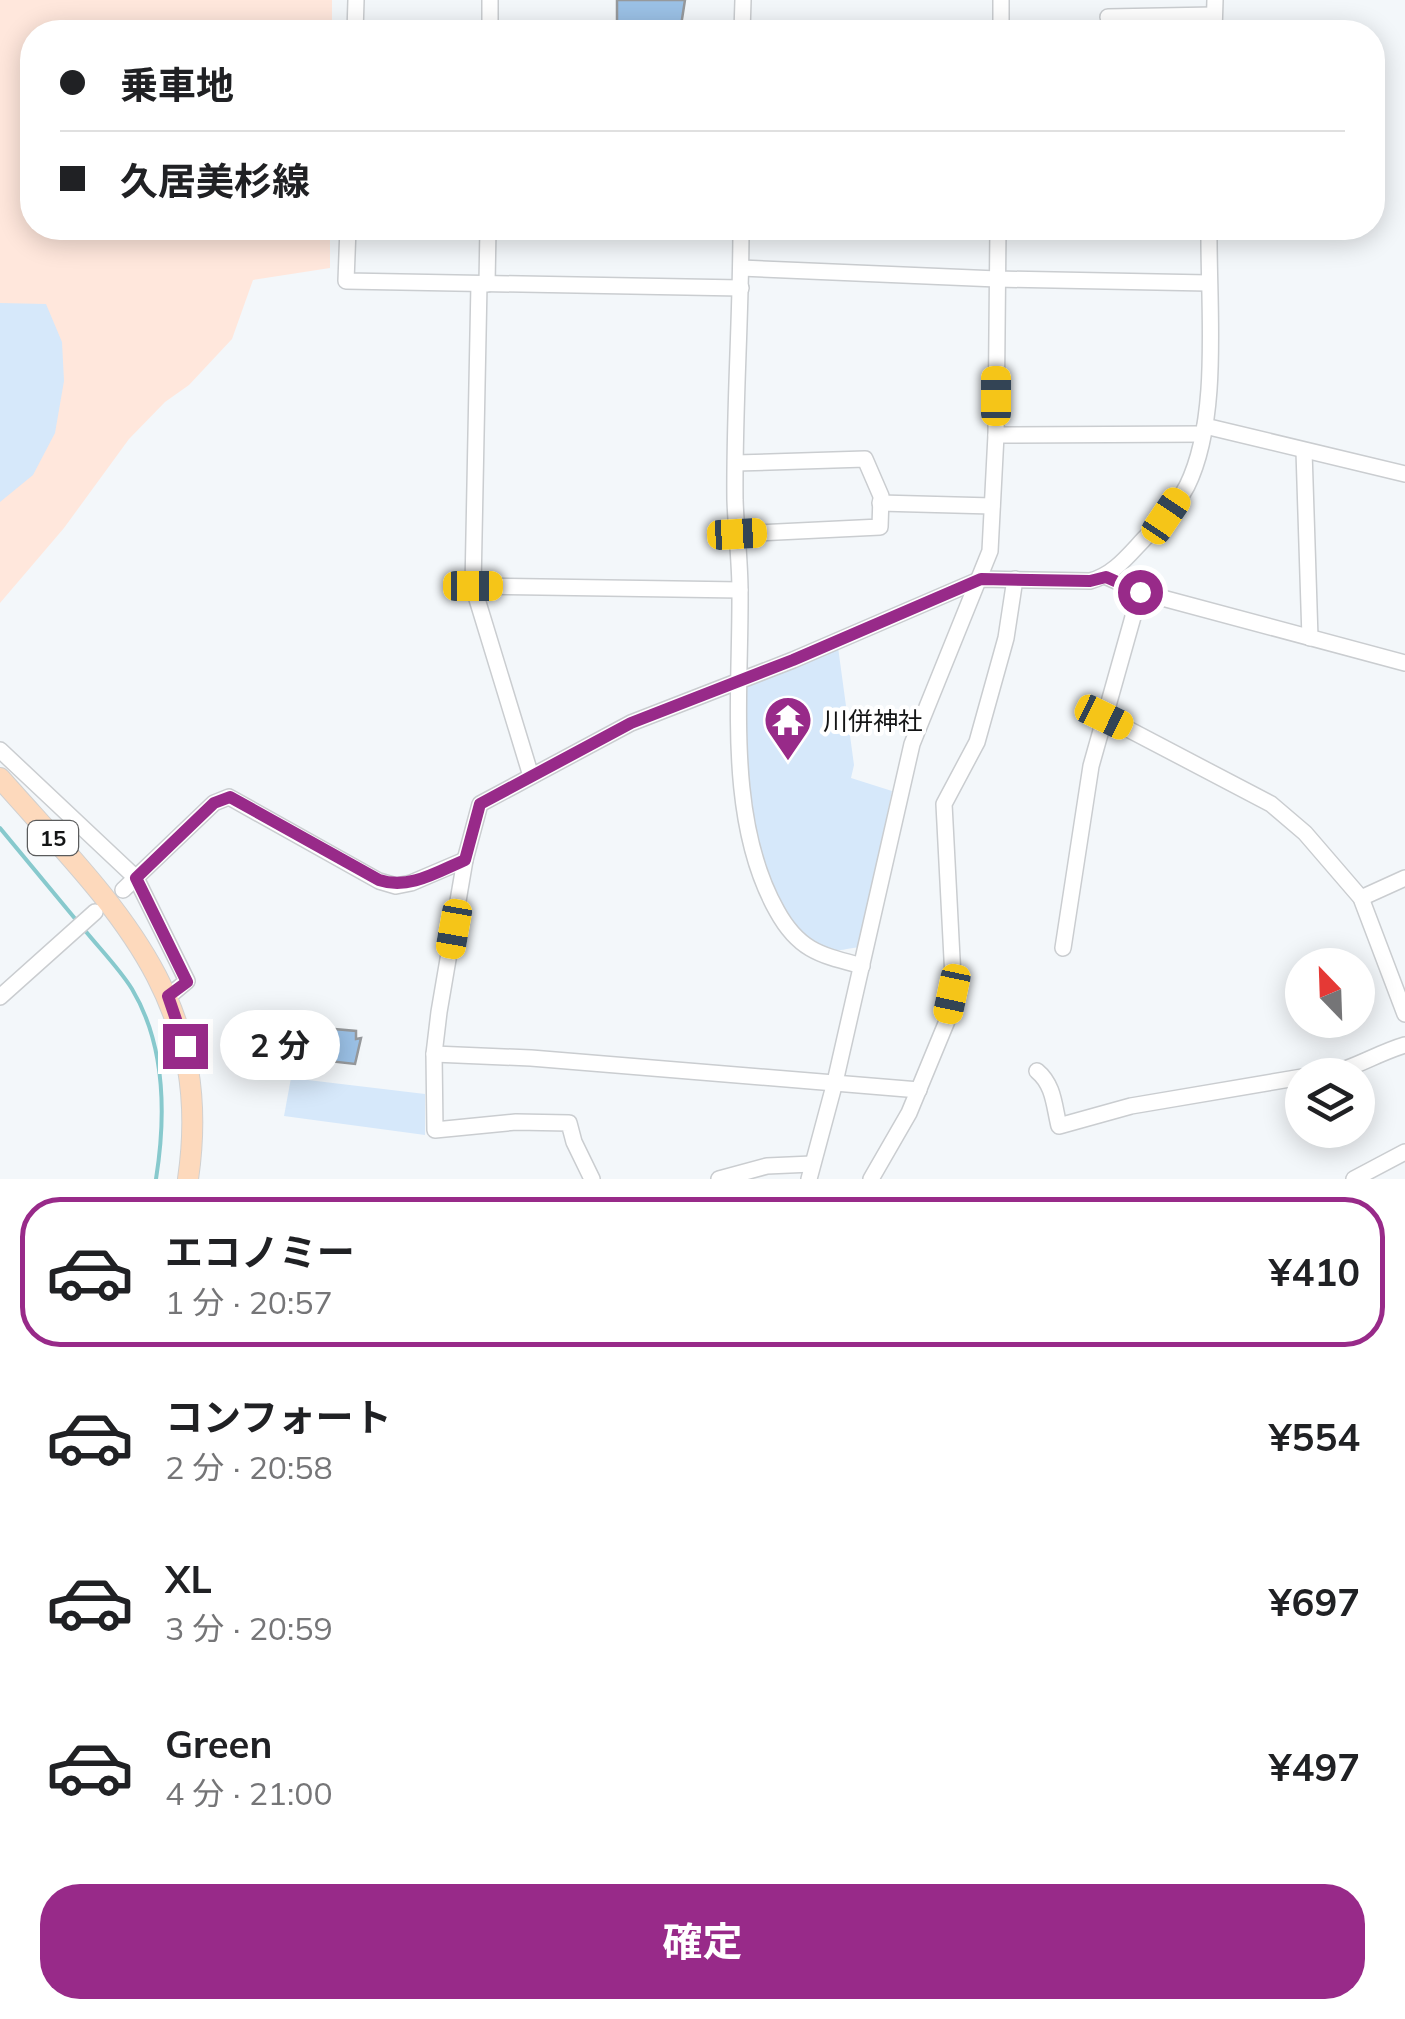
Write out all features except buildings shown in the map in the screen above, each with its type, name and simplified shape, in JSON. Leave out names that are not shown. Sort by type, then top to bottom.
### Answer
[{"type":"main road","name":"15","points":[[0,778],[106,898],[137,940],[168,996],[185,1046],[193,1101],[188,1179]]},
{"type":"street","points":[[1108,17],[1214,16]]},
{"type":"street","points":[[348,240],[346,281],[742,288]]},
{"type":"street","points":[[487,240],[473,586],[531,776]]},
{"type":"street","points":[[741,240],[736,463],[738,681],[745,806],[766,890],[784,922],[810,950],[824,958],[862,966]]},
{"type":"street","points":[[719,1179],[768,1166],[811,1172],[912,744],[990,551],[996,436],[998,240]]},
{"type":"street","points":[[592,1179],[574,1142],[570,1123],[516,1122],[435,1130],[434,1054],[465,860],[480,804],[631,723],[981,579],[1090,581],[1106,577],[1166,516],[1187,486],[1204,430],[1208,387],[1210,240]]},
{"type":"street","points":[[741,268],[1208,283]]},
{"type":"street","points":[[996,436],[1204,430],[1405,474]]},
{"type":"street","points":[[1304,450],[1310,638]]},
{"type":"street","points":[[736,463],[864,460],[880,496],[880,527],[737,534]]},
{"type":"street","points":[[880,503],[992,506]]},
{"type":"street","points":[[1106,577],[1140,592],[1405,663]]},
{"type":"street","points":[[871,1179],[919,1090],[946,1021],[952,994],[944,804],[977,742],[1006,638],[1015,579]]},
{"type":"street","points":[[473,586],[740,590]]},
{"type":"street","points":[[1063,948],[1091,766],[1140,592]]},
{"type":"street","points":[[1104,717],[1270,804],[1305,833],[1361,898],[1405,1014]]},
{"type":"street","points":[[0,750],[136,878],[187,982],[168,996]]},
{"type":"street","points":[[123,890],[214,803],[230,797],[396,886],[465,860]]},
{"type":"street","points":[[1361,898],[1405,878]]},
{"type":"street","points":[[0,996],[87,919]]},
{"type":"street","points":[[1371,1058],[1405,1045]]},
{"type":"street","points":[[434,1054],[532,1058],[919,1090]]},
{"type":"street","points":[[1037,1071],[1046,1078],[1052,1092],[1059,1126],[1131,1106],[1285,1080]]},
{"type":"street","points":[[1354,1179],[1405,1152]]},
{"type":"shaded area","points":[[0,0],[332,0],[332,20],[20,20],[20,240],[330,240],[330,268],[253,280],[232,339],[189,385],[165,402],[129,439],[64,528],[0,603]]},
{"type":"shaded area","points":[[0,303],[46,304],[62,342],[64,381],[55,433],[33,475],[0,502]]},
{"type":"shaded area","points":[[838,647],[854,765],[851,778],[892,791],[859,947],[829,950],[803,936],[782,911],[768,876],[751,795],[744,689],[749,683]]},
{"type":"shaded area","points":[[291,1078],[425,1094],[425,1135],[284,1116]]},
{"type":"waterway","points":[[0,828],[77,921]]},
{"type":"waterway","points":[[83,928],[132,989],[152,1034],[162,1106],[156,1179]]},
{"type":"place","name":"川併神社","points":[[788,762]]},
{"type":"route","points":[[185,1046],[168,996],[187,982],[136,878],[214,803],[230,797],[396,886],[465,860],[480,804],[631,723],[793,660],[981,579],[1090,581],[1106,577],[1140,592]]}]
